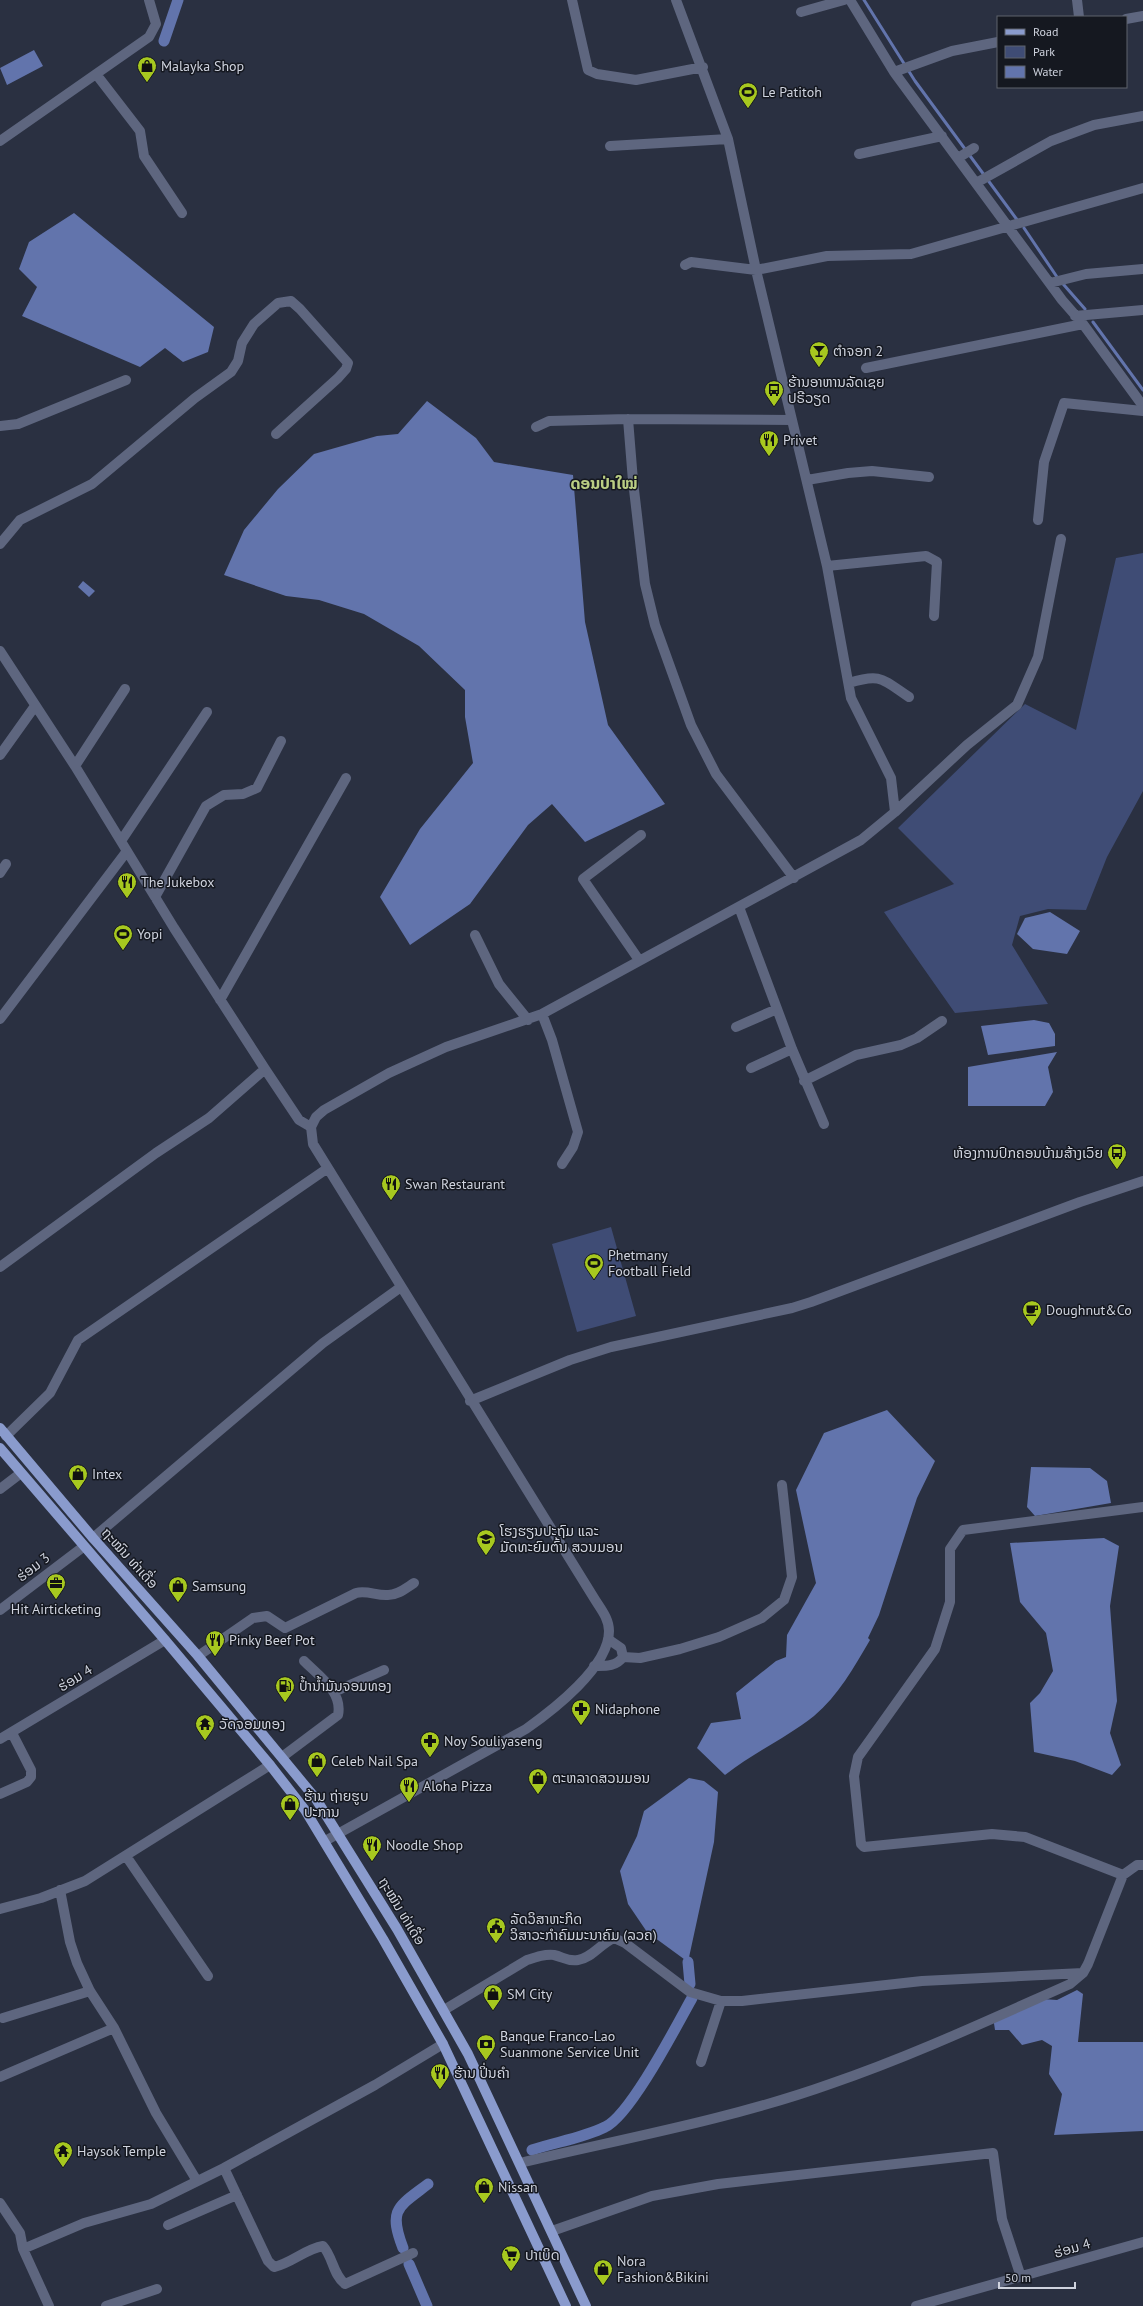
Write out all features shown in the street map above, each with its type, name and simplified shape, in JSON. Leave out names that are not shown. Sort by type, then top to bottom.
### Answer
[{"type":"main road","name":"ຖະໝົນ ທ່າເດື່ອ","points":[[3,1432],[93,1538],[198,1656],[316,1799],[339,1834],[444,2010],[468,2054],[586,2306]]},
{"type":"main road","name":"ຖະໝົນ ທ່າເດື່ອ","points":[[0,1448],[83,1547],[165,1640],[270,1765],[305,1810],[443,2044],[566,2306]]},
{"type":"street","points":[[572,0],[588,70],[597,74],[636,80],[703,67]]},
{"type":"street","points":[[676,0],[703,67],[728,139],[756,270],[827,566],[851,698],[891,778],[895,812]]},
{"type":"street","points":[[801,12],[844,0]]},
{"type":"street","points":[[850,0],[901,69],[942,136],[966,153],[1008,227],[1053,282],[1075,316],[1143,406]]},
{"type":"street","points":[[1077,0],[1079,16]]},
{"type":"street","points":[[0,141],[149,37],[156,24],[153,2]]},
{"type":"street","points":[[1127,19],[1143,16]]},
{"type":"street","points":[[901,69],[952,51],[997,42]]},
{"type":"street","points":[[96,74],[140,131],[144,156],[182,213]]},
{"type":"street","points":[[982,179],[1051,141],[1094,124],[1143,116]]},
{"type":"street","points":[[859,154],[942,136]]},
{"type":"street","points":[[610,146],[728,139]]},
{"type":"street","points":[[685,265],[691,262],[756,270],[827,256],[911,254],[1143,188]]},
{"type":"street","points":[[1053,282],[1086,274],[1143,269]]},
{"type":"street","points":[[0,544],[20,520],[92,484],[194,398],[231,372],[238,361],[242,343],[254,324],[278,302],[290,301],[300,309],[348,363],[346,369],[338,378],[276,434]]},
{"type":"street","points":[[1075,316],[1143,310]]},
{"type":"street","points":[[866,368],[1082,324]]},
{"type":"street","points":[[0,426],[18,424],[126,380]]},
{"type":"street","points":[[1038,520],[1044,462],[1064,403],[1143,411]]},
{"type":"street","points":[[536,427],[549,421],[628,419],[792,420]]},
{"type":"street","points":[[628,419],[634,489],[645,584],[655,625],[691,725],[716,774],[794,878]]},
{"type":"street","points":[[807,480],[848,473],[872,471],[929,477]]},
{"type":"street","points":[[324,1841],[526,1729],[556,1708],[594,1666],[608,1638],[608,1620],[470,1400],[313,1144],[311,1127],[316,1117],[324,1110],[389,1073],[446,1047],[542,1014],[639,960],[794,878],[861,840],[895,812],[967,745],[1017,705],[1038,657],[1061,539]]},
{"type":"street","points":[[827,566],[926,556],[934,559],[937,562],[934,616]]},
{"type":"street","points":[[0,651],[75,766],[220,1000],[298,1120],[311,1127]]},
{"type":"street","points":[[849,683],[876,677],[884,680],[909,697]]},
{"type":"street","points":[[75,766],[124,689]]},
{"type":"street","points":[[0,755],[35,706]]},
{"type":"street","points":[[121,841],[207,712]]},
{"type":"street","points":[[156,897],[206,806],[224,795],[243,794],[257,788],[281,741]]},
{"type":"street","points":[[220,1000],[346,778]]},
{"type":"street","points":[[639,960],[583,879],[641,835]]},
{"type":"street","points":[[0,1019],[127,851]]},
{"type":"street","points":[[0,873],[6,864]]},
{"type":"street","points":[[739,907],[804,1081],[824,1124]]},
{"type":"street","points":[[475,935],[499,984],[528,1020]]},
{"type":"street","points":[[736,1027],[776,1009]]},
{"type":"street","points":[[542,1014],[552,1040],[578,1132],[573,1147],[562,1164]]},
{"type":"street","points":[[804,1081],[856,1055],[900,1046],[917,1038],[942,1021]]},
{"type":"street","points":[[752,1068],[792,1049]]},
{"type":"street","points":[[0,1267],[156,1153],[209,1118],[265,1069]]},
{"type":"street","points":[[3,1432],[50,1393],[78,1340],[328,1168]]},
{"type":"street","points":[[470,1400],[562,1363],[611,1347],[792,1308],[978,1241],[1080,1202],[1143,1181]]},
{"type":"street","points":[[93,1538],[323,1342],[400,1287]]},
{"type":"street","points":[[0,1489],[21,1474]]},
{"type":"street","points":[[623,1657],[640,1658],[680,1649],[719,1637],[762,1618],[784,1600],[792,1577],[782,1485]]},
{"type":"street","points":[[1123,1875],[1025,1837],[992,1834],[864,1847],[860,1844],[854,1776],[858,1757],[935,1649],[950,1602],[950,1549],[963,1530],[1143,1507]]},
{"type":"street","name":"ຮ່ອມ 3","points":[[0,1610],[83,1547]]},
{"type":"street","points":[[198,1656],[253,1618],[267,1616],[285,1628],[356,1593],[367,1592],[387,1595],[398,1593],[414,1583]]},
{"type":"street","points":[[594,1666],[611,1666],[620,1663],[623,1657],[621,1648],[608,1638]]},
{"type":"street","name":"ຮ່ອມ 4","points":[[0,1739],[165,1640]]},
{"type":"street","points":[[282,1757],[338,1715],[340,1708],[334,1692],[304,1662]]},
{"type":"street","points":[[334,1692],[384,1670]]},
{"type":"street","points":[[0,1794],[27,1782],[31,1777],[31,1770],[12,1733]]},
{"type":"street","points":[[0,1910],[85,1881],[270,1765]]},
{"type":"street","points":[[126,1856],[208,1976]]},
{"type":"street","points":[[520,2163],[756,2107],[830,2084],[954,2036],[1070,1984],[1083,1973],[1123,1875],[1137,1865],[1143,1865]]},
{"type":"street","points":[[60,1890],[70,1942],[77,1964],[90,1991],[114,2028],[156,2113],[197,2181]]},
{"type":"street","points":[[444,2010],[527,1960],[541,1955],[555,1956],[567,1961],[580,1960],[592,1954],[604,1942],[614,1938],[625,1942],[690,1992],[721,2001],[742,2001],[922,1981],[1083,1973]]},
{"type":"street","points":[[4,2018],[90,1991]]},
{"type":"street","points":[[701,2062],[721,2001]]},
{"type":"street","points":[[0,2077],[114,2028]]},
{"type":"street","points":[[23,2249],[84,2222],[151,2204],[224,2168],[375,2085],[443,2044]]},
{"type":"street","points":[[552,2231],[652,2196],[704,2187],[993,2153],[1002,2219],[1021,2277]]},
{"type":"street","points":[[224,2168],[268,2261],[274,2267],[282,2265],[314,2248],[322,2246],[327,2251],[339,2280],[344,2284],[413,2253]]},
{"type":"street","points":[[168,2226],[237,2195]]},
{"type":"street","points":[[0,2203],[20,2233],[23,2249],[49,2306]]},
{"type":"street","name":"ຮ່ອມ 4","points":[[916,2306],[1143,2242]]},
{"type":"street","points":[[106,2306],[157,2289]]},
{"type":"green space","points":[[1143,553],[1143,791],[1107,857],[1086,910],[1048,909],[1020,916],[1012,945],[1048,1004],[955,1013],[884,912],[954,884],[898,828],[1025,704],[1076,730],[1116,558]]},
{"type":"green space","name":"Phetmany Football Field","points":[[611,1227],[636,1316],[577,1332],[552,1244]]},
{"type":"water","points":[[34,50],[43,66],[7,85],[0,68]]},
{"type":"water","points":[[74,213],[214,327],[208,352],[183,362],[165,348],[140,367],[22,316],[37,287],[19,269],[29,242]]},
{"type":"water","points":[[427,401],[476,438],[494,462],[573,475],[585,622],[608,725],[665,804],[585,842],[552,804],[528,825],[470,904],[410,945],[380,897],[420,829],[473,763],[465,717],[465,690],[419,646],[364,614],[319,600],[286,596],[224,575],[244,530],[278,489],[314,454],[377,436],[398,434]]},
{"type":"water","points":[[83,581],[95,591],[89,597],[78,587]]},
{"type":"water","points":[[1050,912],[1080,931],[1067,954],[1033,949],[1017,934],[1025,918]]},
{"type":"water","points":[[1034,1020],[1049,1023],[1055,1034],[1055,1046],[988,1055],[981,1026]]},
{"type":"water","points":[[1057,1052],[1048,1067],[1053,1092],[1045,1106],[968,1106],[968,1067]]},
{"type":"water","points":[[887,1410],[935,1461],[917,1498],[879,1615],[868,1638],[870,1640],[845,1681],[823,1708],[803,1724],[725,1775],[697,1748],[711,1723],[741,1719],[736,1693],[776,1661],[786,1657],[787,1635],[816,1583],[796,1490],[824,1433]]},
{"type":"water","points":[[1031,1467],[1090,1468],[1107,1481],[1111,1503],[1035,1516],[1027,1507]]},
{"type":"water","points":[[1104,1538],[1119,1546],[1110,1606],[1117,1701],[1110,1733],[1121,1765],[1112,1775],[1075,1761],[1034,1752],[1030,1703],[1040,1693],[1053,1671],[1046,1633],[1020,1602],[1010,1543]]},
{"type":"water","points":[[689,1778],[704,1781],[718,1792],[714,1842],[688,1962],[647,1932],[628,1904],[620,1871],[637,1836],[644,1811]]},
{"type":"water","points":[[1077,1990],[1083,1994],[1078,2042],[1143,2042],[1143,2131],[1054,2135],[1062,2094],[1049,2074],[1052,2046],[1042,2040],[1022,2045],[1009,2030],[995,2030],[993,2017],[1042,1999],[1057,2000]]},
{"type":"waterway","points":[[164,41],[178,0]]},
{"type":"waterway","points":[[864,0],[915,81],[1018,221]]},
{"type":"waterway","points":[[1024,228],[1057,277],[1085,309]]},
{"type":"waterway","points":[[1093,322],[1143,390]]},
{"type":"waterway","points":[[688,1962],[690,1984]]},
{"type":"waterway","points":[[532,2150],[597,2131],[615,2119],[640,2088],[692,1998]]},
{"type":"waterway","points":[[403,2248],[396,2225],[396,2217],[403,2204],[428,2184]]},
{"type":"waterway","points":[[409,2264],[427,2306]]},
{"type":"place","name":"Malayka Shop","points":[[147,83]]},
{"type":"place","name":"Le Patitoh","points":[[748,109]]},
{"type":"place","name":"ຕຳຈອກ 2","points":[[819,368]]},
{"type":"place","name":"ຮ້ານອາຫານລັດເຊຍ ປຣີວຽດ","points":[[774,407]]},
{"type":"place","name":"Privet","points":[[769,457]]},
{"type":"place","name":"The Jukebox","points":[[127,899]]},
{"type":"place","name":"Yopi","points":[[123,951]]},
{"type":"place","name":"ຫ້ອງການປົກຄອນບ້າມສ້າງເວົຍ","points":[[1117,1170]]},
{"type":"place","name":"Swan Restaurant","points":[[391,1201]]},
{"type":"place","name":"Phetmany Football Field","points":[[594,1280]]},
{"type":"place","name":"Doughnut&Co","points":[[1032,1327]]},
{"type":"place","name":"Intex","points":[[78,1491]]},
{"type":"place","name":"ໂຮງຮຽນປະຖົມ ແລະ ມັດທະຍົມຕົ້ນ ສວນມອນ","points":[[486,1556]]},
{"type":"place","name":"Hit Airticketing","points":[[56,1600]]},
{"type":"place","name":"Samsung","points":[[178,1603]]},
{"type":"place","name":"Pinky Beef Pot","points":[[215,1657]]},
{"type":"place","name":"ປ້ຳນ້ຳມັນຈອມທອງ","points":[[285,1703]]},
{"type":"place","name":"Nidaphone","points":[[581,1726]]},
{"type":"place","name":"ວັດຈອມທອງ","points":[[205,1741]]},
{"type":"place","name":"Noy Souliyaseng","points":[[430,1758]]},
{"type":"place","name":"Celeb Nail Spa","points":[[317,1778]]},
{"type":"place","name":"ຕະຫລາດສວນມອນ","points":[[538,1795]]},
{"type":"place","name":"Aloha Pizza","points":[[409,1803]]},
{"type":"place","name":"ຮ້ານ ຖ່າຍຮູບ ປະການ","points":[[290,1821]]},
{"type":"place","name":"Noodle Shop","points":[[372,1862]]},
{"type":"place","name":"ລັດວິສາຫະກິດ ວິສາວະກຳຄົມມະນາຄົມ (ລວຄ)","points":[[496,1944]]},
{"type":"place","name":"SM City","points":[[493,2011]]},
{"type":"place","name":"Banque Franco-Lao Suanmone Service Unit","points":[[486,2061]]},
{"type":"place","name":"ຮ້ານ ປິ່ນຄຳ","points":[[440,2090]]},
{"type":"place","name":"Haysok Temple","points":[[63,2168]]},
{"type":"place","name":"Nissan","points":[[484,2204]]},
{"type":"place","name":"ປາເບິດ","points":[[511,2272]]},
{"type":"place","name":"Nora Fashion&Bikini","points":[[603,2286]]},
{"type":"district","name":"ດອນປ່າໃໝ່","points":[[604,483]]}]
